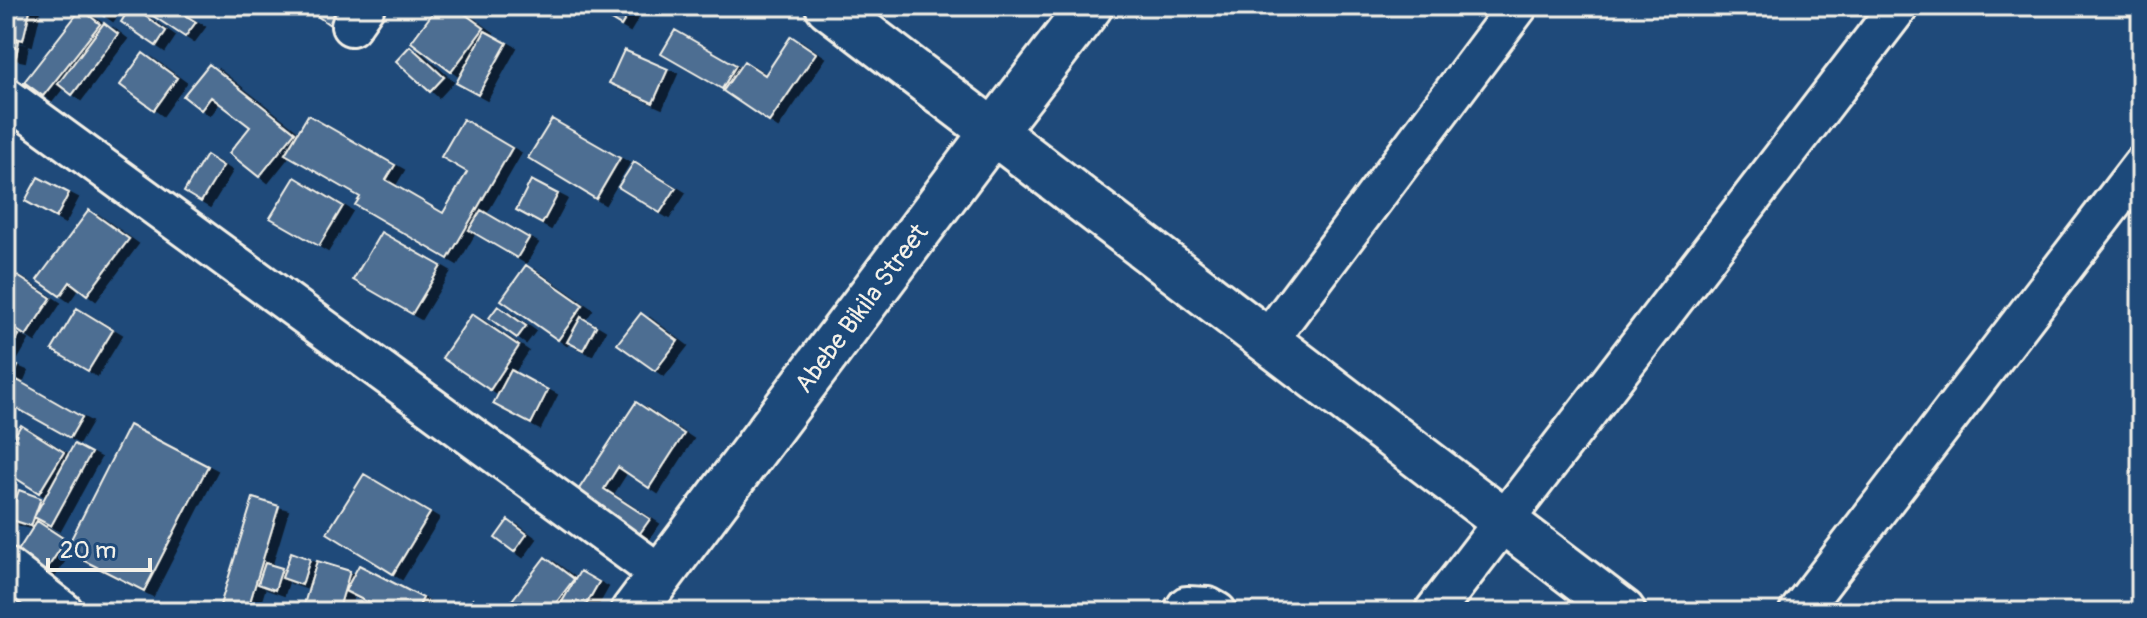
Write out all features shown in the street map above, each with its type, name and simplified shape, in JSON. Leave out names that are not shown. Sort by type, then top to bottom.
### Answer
[{"type":"street","points":[[828,6],[1623,612]]},
{"type":"street","name":"Abebe Bikila Street","points":[[633,612],[1090,6]]},
{"type":"street","points":[[1267,341],[1518,6]]},
{"type":"street","points":[[1434,612],[1899,6]]},
{"type":"street","points":[[6,97],[660,574]]},
{"type":"street","points":[[1799,612],[2141,166]]},
{"type":"street","points":[[6,567],[64,612]]},
{"type":"street","points":[[1183,612],[1187,606],[1208,607],[1217,612]]},
{"type":"building","points":[[10,6],[31,6],[23,40],[6,35]]},
{"type":"building","points":[[90,6],[111,6],[104,16]]},
{"type":"building","points":[[131,6],[166,31],[156,46],[121,22]]},
{"type":"building","points":[[138,6],[171,6],[196,22],[185,37]]},
{"type":"building","points":[[303,6],[347,6],[340,32]]},
{"type":"building","points":[[438,6],[454,6],[484,28],[451,72],[411,42]]},
{"type":"building","points":[[588,6],[633,6],[621,26]]},
{"type":"building","points":[[81,9],[100,24],[43,96],[24,82]]},
{"type":"building","points":[[104,23],[118,34],[72,95],[58,84]]},
{"type":"building","points":[[675,30],[736,65],[722,89],[661,54]]},
{"type":"building","points":[[485,31],[507,43],[478,95],[456,83]]},
{"type":"building","points":[[791,36],[816,53],[769,122],[723,91],[744,61],[765,75]]},
{"type":"building","points":[[6,38],[19,41],[16,56],[6,54]]},
{"type":"building","points":[[410,46],[444,77],[430,92],[396,61]]},
{"type":"building","points":[[624,50],[668,69],[653,103],[609,83]]},
{"type":"building","points":[[143,53],[177,78],[154,110],[120,85]]},
{"type":"building","points":[[209,64],[295,132],[259,177],[229,153],[250,127],[211,97],[201,110],[183,96]]},
{"type":"building","points":[[308,115],[395,165],[386,180],[443,213],[467,172],[441,157],[463,119],[512,148],[448,259],[355,205],[360,197],[285,154]]},
{"type":"building","points":[[552,119],[620,158],[596,199],[528,158]]},
{"type":"building","points":[[206,155],[223,166],[201,202],[184,192]]},
{"type":"building","points":[[634,162],[676,188],[660,213],[618,187]]},
{"type":"building","points":[[38,177],[69,193],[56,218],[25,201]]},
{"type":"building","points":[[295,177],[343,206],[319,246],[270,218]]},
{"type":"building","points":[[531,180],[558,194],[542,224],[516,210]]},
{"type":"building","points":[[89,210],[129,239],[87,295],[70,282],[60,296],[37,280]]},
{"type":"building","points":[[481,210],[529,238],[517,258],[469,230]]},
{"type":"building","points":[[381,232],[441,266],[412,314],[353,280]]},
{"type":"building","points":[[526,265],[583,305],[558,340],[501,300]]},
{"type":"building","points":[[13,273],[51,298],[26,336],[6,323],[6,284]]},
{"type":"building","points":[[498,306],[526,326],[517,338],[489,318]]},
{"type":"building","points":[[77,308],[113,330],[88,371],[52,350]]},
{"type":"building","points":[[641,313],[678,341],[655,371],[617,344]]},
{"type":"building","points":[[472,314],[519,346],[490,390],[442,358]]},
{"type":"building","points":[[581,317],[596,326],[583,350],[567,342]]},
{"type":"building","points":[[6,327],[19,335],[6,357]]},
{"type":"building","points":[[6,361],[18,366],[6,394]]},
{"type":"building","points":[[511,370],[548,390],[531,424],[493,404]]},
{"type":"building","points":[[17,380],[82,417],[70,438],[6,402]]},
{"type":"building","points":[[636,402],[684,434],[649,488],[618,467],[604,489],[650,519],[638,536],[575,495]]},
{"type":"building","points":[[21,425],[64,452],[39,493],[6,472],[6,450]]},
{"type":"building","points":[[129,425],[208,466],[144,591],[65,551]]},
{"type":"building","points":[[74,444],[91,453],[51,526],[34,517]]},
{"type":"building","points":[[364,474],[430,513],[393,574],[327,533]]},
{"type":"building","points":[[19,490],[41,498],[31,526],[9,519]]},
{"type":"building","points":[[253,498],[279,506],[247,612],[218,612]]},
{"type":"building","points":[[508,520],[527,534],[514,552],[495,538]]},
{"type":"building","points":[[37,521],[66,540],[45,572],[16,554]]},
{"type":"building","points":[[291,552],[310,559],[302,585],[282,578]]},
{"type":"building","points":[[545,557],[574,579],[549,612],[503,612]]},
{"type":"building","points":[[317,561],[350,571],[338,612],[302,611]]},
{"type":"building","points":[[265,563],[282,568],[275,590],[258,584]]},
{"type":"building","points":[[359,565],[423,598],[416,612],[387,612],[345,591]]},
{"type":"building","points":[[580,571],[599,582],[582,612],[568,612],[559,607]]},
{"type":"building","points":[[473,599],[489,612],[462,612]]}]
